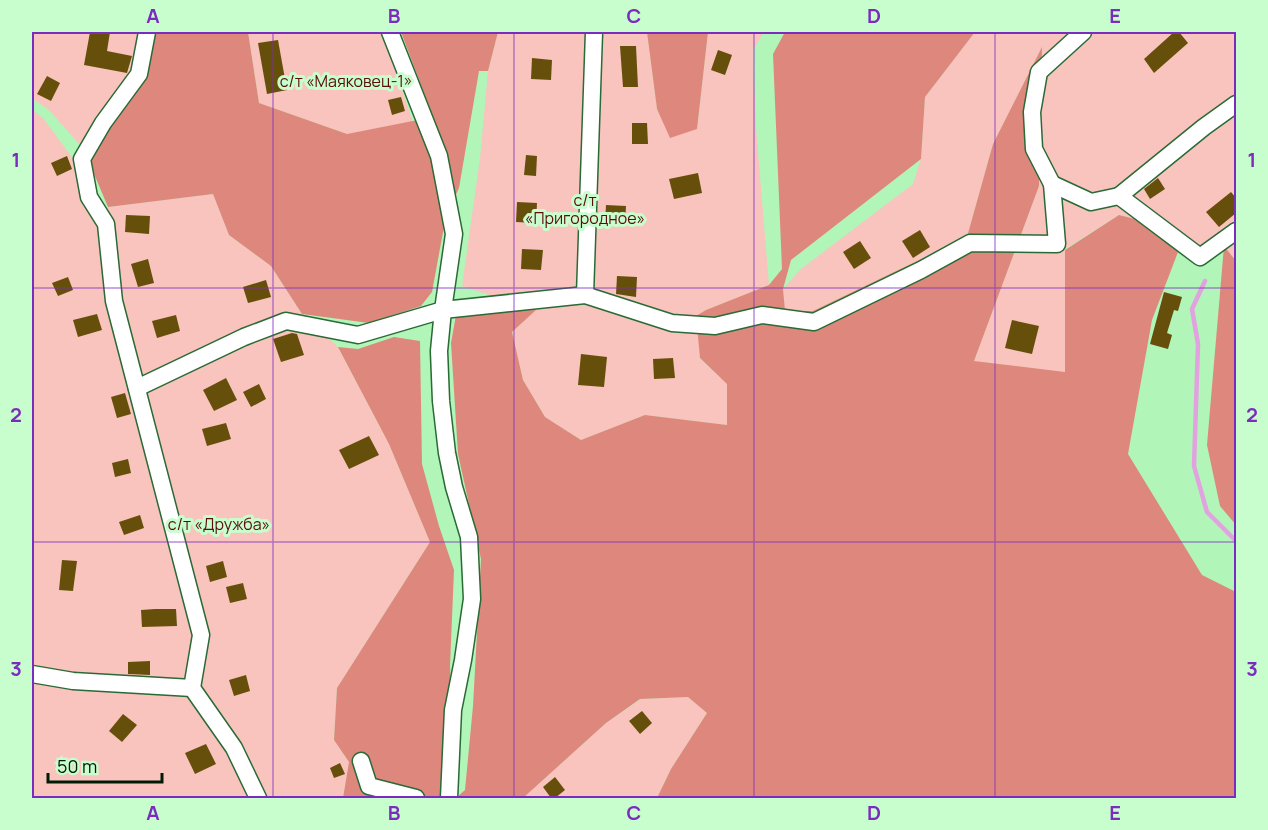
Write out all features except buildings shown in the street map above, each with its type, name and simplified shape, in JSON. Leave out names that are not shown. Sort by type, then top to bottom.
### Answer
[{"type":"street","points":[[147,32],[139,74],[103,123],[82,159],[89,197],[106,224],[114,301],[201,635],[192,688],[234,747],[258,798]]},
{"type":"street","points":[[390,32],[439,156],[454,234],[442,310],[439,351],[441,401],[454,488],[469,537],[471,598],[463,660],[453,710],[449,798]]},
{"type":"street","points":[[585,295],[594,32]]},
{"type":"street","points":[[137,388],[286,321],[358,335],[442,310],[585,295],[672,323],[715,326],[762,315],[814,322],[921,270],[970,243],[1057,244],[1052,184],[1034,149],[1032,112],[1039,72],[1083,32]]},
{"type":"street","points":[[1052,184],[1091,202],[1119,196],[1236,104]]},
{"type":"street","points":[[1119,196],[1200,257],[1236,231]]},
{"type":"street","points":[[32,675],[73,681],[192,688]]},
{"type":"street","points":[[361,761],[369,786],[416,798]]},
{"type":"green space","points":[[32,32],[143,32],[134,76],[81,146],[49,110],[32,98]]},
{"type":"green space","name":"с/т «Маяковец-1»","points":[[248,32],[382,32],[413,122],[347,134],[259,103]]},
{"type":"green space","name":"с/т «Пригородное»","points":[[498,32],[647,32],[657,109],[697,129],[708,32],[764,32],[753,50],[756,127],[769,285],[706,310],[700,358],[727,384],[727,425],[645,415],[581,440],[545,417],[523,380],[512,332],[535,310],[462,286],[480,158],[488,71]]},
{"type":"green space","points":[[975,32],[1236,32],[1236,261],[1224,246],[1178,252],[1151,223],[1119,215],[1065,249],[1065,373],[974,361],[1039,186],[1042,128],[1041,49],[993,144],[967,237],[813,311],[784,311],[783,289],[801,269],[913,184],[921,159],[925,97]]},
{"type":"green space","name":"с/т «Дружба»","points":[[32,110],[43,118],[74,160],[82,199],[94,214],[108,207],[213,194],[229,235],[271,266],[302,314],[338,347],[389,444],[430,542],[337,688],[334,740],[349,762],[343,798],[32,798]]},
{"type":"green space","points":[[688,697],[707,713],[671,769],[657,798],[523,798],[606,723],[641,699]]},
{"type":"shaded area","points":[[156,32],[248,32],[259,103],[347,134],[433,117],[401,32],[498,32],[488,71],[479,71],[459,188],[446,216],[432,292],[421,306],[369,323],[302,314],[271,266],[229,235],[213,194],[108,207],[89,162],[110,127],[147,77]]},
{"type":"shaded area","points":[[647,32],[708,32],[697,129],[670,138],[657,109]]},
{"type":"shaded area","points":[[785,32],[975,32],[925,97],[921,159],[791,260],[783,289],[785,311],[813,311],[967,237],[993,144],[1042,47],[1039,186],[974,361],[1065,372],[1065,250],[1119,215],[1151,223],[1178,252],[1152,320],[1128,454],[1202,575],[1236,592],[1236,798],[657,798],[671,769],[707,713],[688,697],[640,699],[606,723],[523,798],[456,798],[465,790],[473,706],[481,559],[458,454],[451,343],[456,315],[466,312],[536,310],[512,332],[523,380],[545,417],[581,440],[645,415],[727,425],[727,384],[700,358],[696,316],[769,285],[782,269],[773,54]]},
{"type":"shaded area","points":[[1224,246],[1236,261],[1236,525],[1220,506],[1207,445]]},
{"type":"shaded area","points":[[394,337],[420,341],[422,464],[454,570],[450,666],[456,798],[343,798],[349,762],[334,740],[337,688],[430,542],[389,444],[338,347],[358,349]]},
{"type":"waterway","points":[[1205,281],[1192,309],[1198,344],[1194,466],[1207,512],[1236,541]]}]
